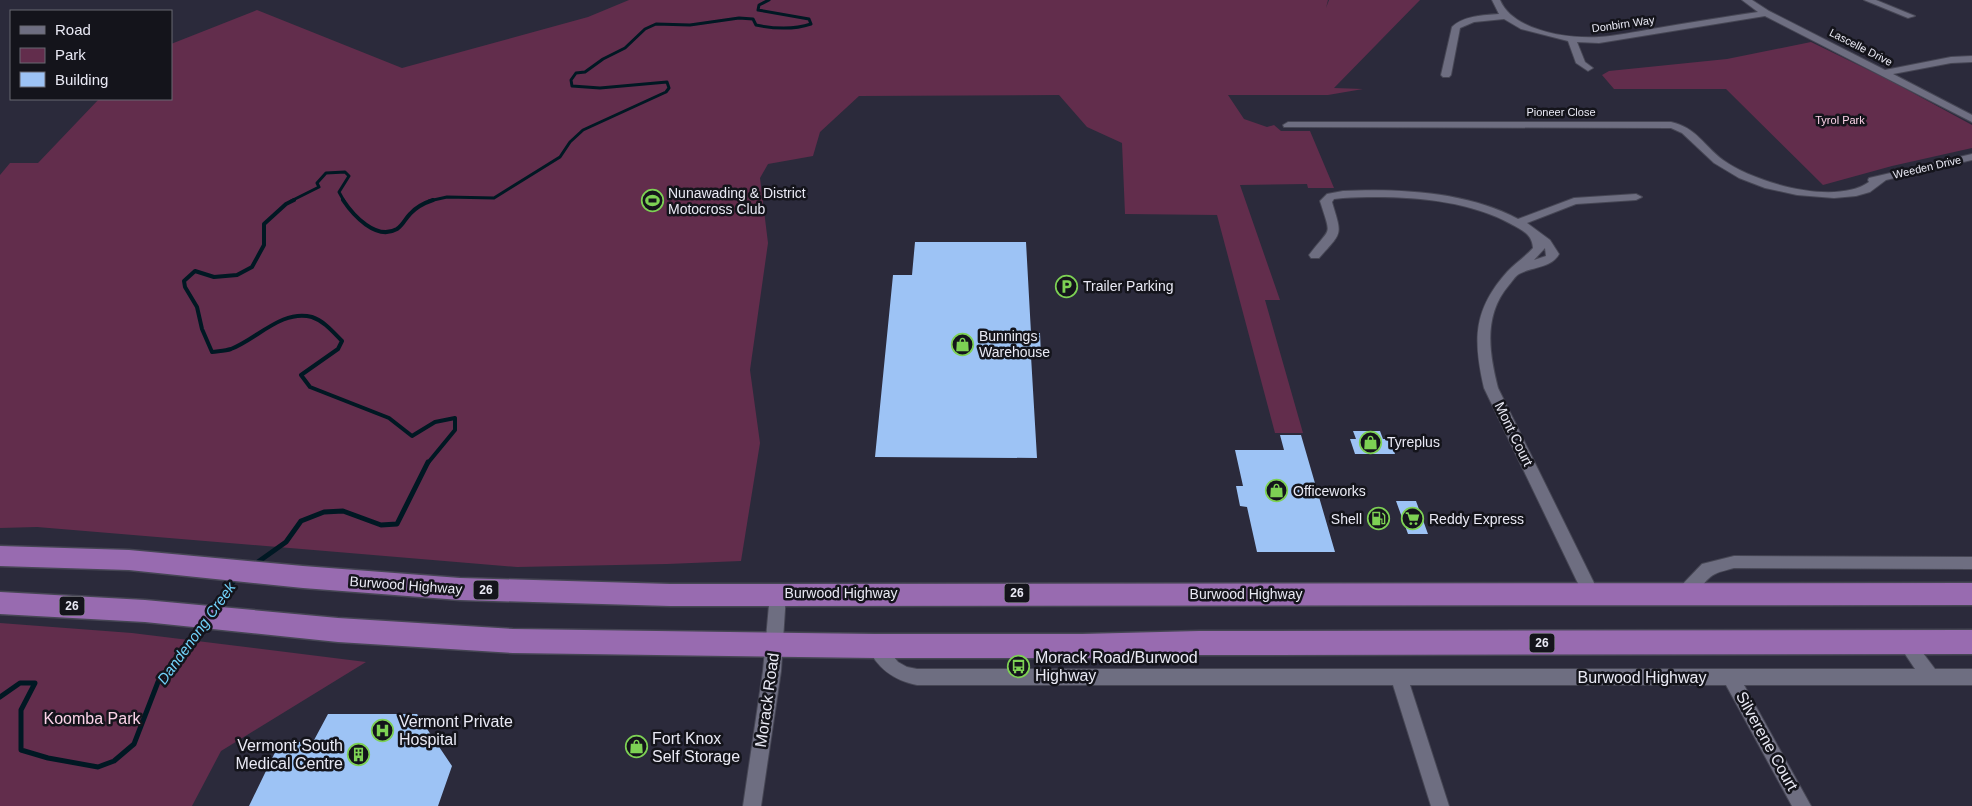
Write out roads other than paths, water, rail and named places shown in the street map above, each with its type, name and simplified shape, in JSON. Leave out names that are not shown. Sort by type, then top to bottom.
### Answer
[{"type":"highway","name":"Burwood Highway","points":[[0,556],[129,560],[303,577],[530,592],[1277,595],[1591,593],[1972,594]]},
{"type":"highway","name":"26","points":[[0,603],[144,611],[254,623],[513,641],[774,646],[1082,646],[1198,643],[1972,642]]},
{"type":"street","points":[[1496,0],[1498,8],[1506,16]]},
{"type":"street","name":"Lascelle Drive","points":[[1746,0],[1766,13],[1886,73],[1970,118]]},
{"type":"street","points":[[1868,0],[1911,16]]},
{"type":"street","name":"Donbirn Way","points":[[1506,16],[1526,27],[1572,40],[1600,40],[1766,13]]},
{"type":"street","points":[[1446,75],[1456,27],[1463,22],[1473,19],[1506,16]]},
{"type":"street","points":[[1572,40],[1581,63],[1588,68]]},
{"type":"street","points":[[1886,73],[1952,60],[1972,59]]},
{"type":"street","name":"Pioneer Close","points":[[1286,126],[1671,125],[1682,127],[1692,134],[1716,160],[1736,173],[1770,187],[1813,194]]},
{"type":"street","name":"Weeden Drive","points":[[1813,194],[1854,194],[1867,189],[1882,178],[1970,158]]},
{"type":"street","name":"Mont Court","points":[[1310,240],[1318,250],[1329,241],[1334,229],[1326,201],[1331,196],[1339,194],[1411,195],[1446,198],[1477,205],[1517,222],[1546,242],[1552,250],[1551,258],[1513,273],[1491,298],[1485,316],[1483,343],[1486,369],[1491,388],[1591,593]]},
{"type":"street","points":[[1517,222],[1574,202],[1636,197]]},
{"type":"street","points":[[1684,594],[1708,569],[1734,562],[1972,563]]},
{"type":"street","name":"Morack Road","points":[[752,806],[774,646],[778,594]]},
{"type":"street","points":[[1905,642],[1931,677]]},
{"type":"street","name":"Burwood Highway","points":[[875,646],[888,664],[903,675],[917,677],[1972,677]]},
{"type":"street","name":"Silverene Court","points":[[1731,676],[1802,806]]},
{"type":"street","points":[[1399,677],[1440,806]]},
{"type":"waterway","name":"Dandenong Creek","points":[[432,200],[447,197],[494,198],[560,157],[570,142],[583,130],[666,92],[669,88],[667,82],[600,88],[572,86],[571,80],[576,73],[585,72],[603,59],[625,48],[645,29],[656,24],[690,25],[739,18],[753,19],[756,25],[777,28],[791,28],[811,24],[809,19],[758,10],[759,5],[769,0]]},
{"type":"waterway","name":"Dandenong Creek","points":[[291,201],[319,187],[317,183],[326,173],[345,172],[349,176],[339,192],[344,201]]},
{"type":"waterway","name":"Dandenong Creek","points":[[294,200],[286,204],[264,224],[264,245],[252,267],[237,275],[214,277],[195,271],[184,281],[185,287],[197,307],[202,329],[212,352],[231,349],[270,326],[290,317],[312,317],[320,321],[342,341],[338,349],[301,375],[310,387],[389,418],[412,436],[435,422],[455,418],[455,430],[427,464]]},
{"type":"waterway","name":"Dandenong Creek","points":[[343,200],[366,225],[381,232],[397,229],[418,207],[432,200]]},
{"type":"waterway","name":"Dandenong Creek","points":[[255,564],[286,542],[301,521],[324,512],[343,511],[381,525],[397,524],[427,464]]},
{"type":"waterway","name":"Dandenong Creek","points":[[211,610],[237,577]]},
{"type":"waterway","name":"Dandenong Creek","points":[[0,697],[20,683],[35,683],[21,710],[21,750],[48,758],[98,767],[114,761],[134,744],[158,682],[202,623]]},
{"type":"place","name":"Nunawading & District Motocross Club","points":[[652,201]]},
{"type":"place","name":"Trailer Parking","points":[[1067,286]]},
{"type":"place","name":"Bunnings Warehouse","points":[[963,344]]},
{"type":"place","name":"Tyreplus","points":[[1371,442]]},
{"type":"place","name":"Officeworks","points":[[1277,491]]},
{"type":"place","name":"Shell","points":[[1378,519]]},
{"type":"place","name":"Reddy Express","points":[[1413,519]]},
{"type":"place","name":"Morack Road/Burwood Highway","points":[[1019,666]]},
{"type":"place","name":"Vermont Private Hospital","points":[[383,730]]},
{"type":"place","name":"Fort Knox Self Storage","points":[[636,747]]},
{"type":"place","name":"Vermont South Medical Centre","points":[[359,754]]},
{"type":"park label","name":"Tyrol Park","points":[[1840,120]]},
{"type":"park label","name":"Koomba Park","points":[[92,718]]}]
